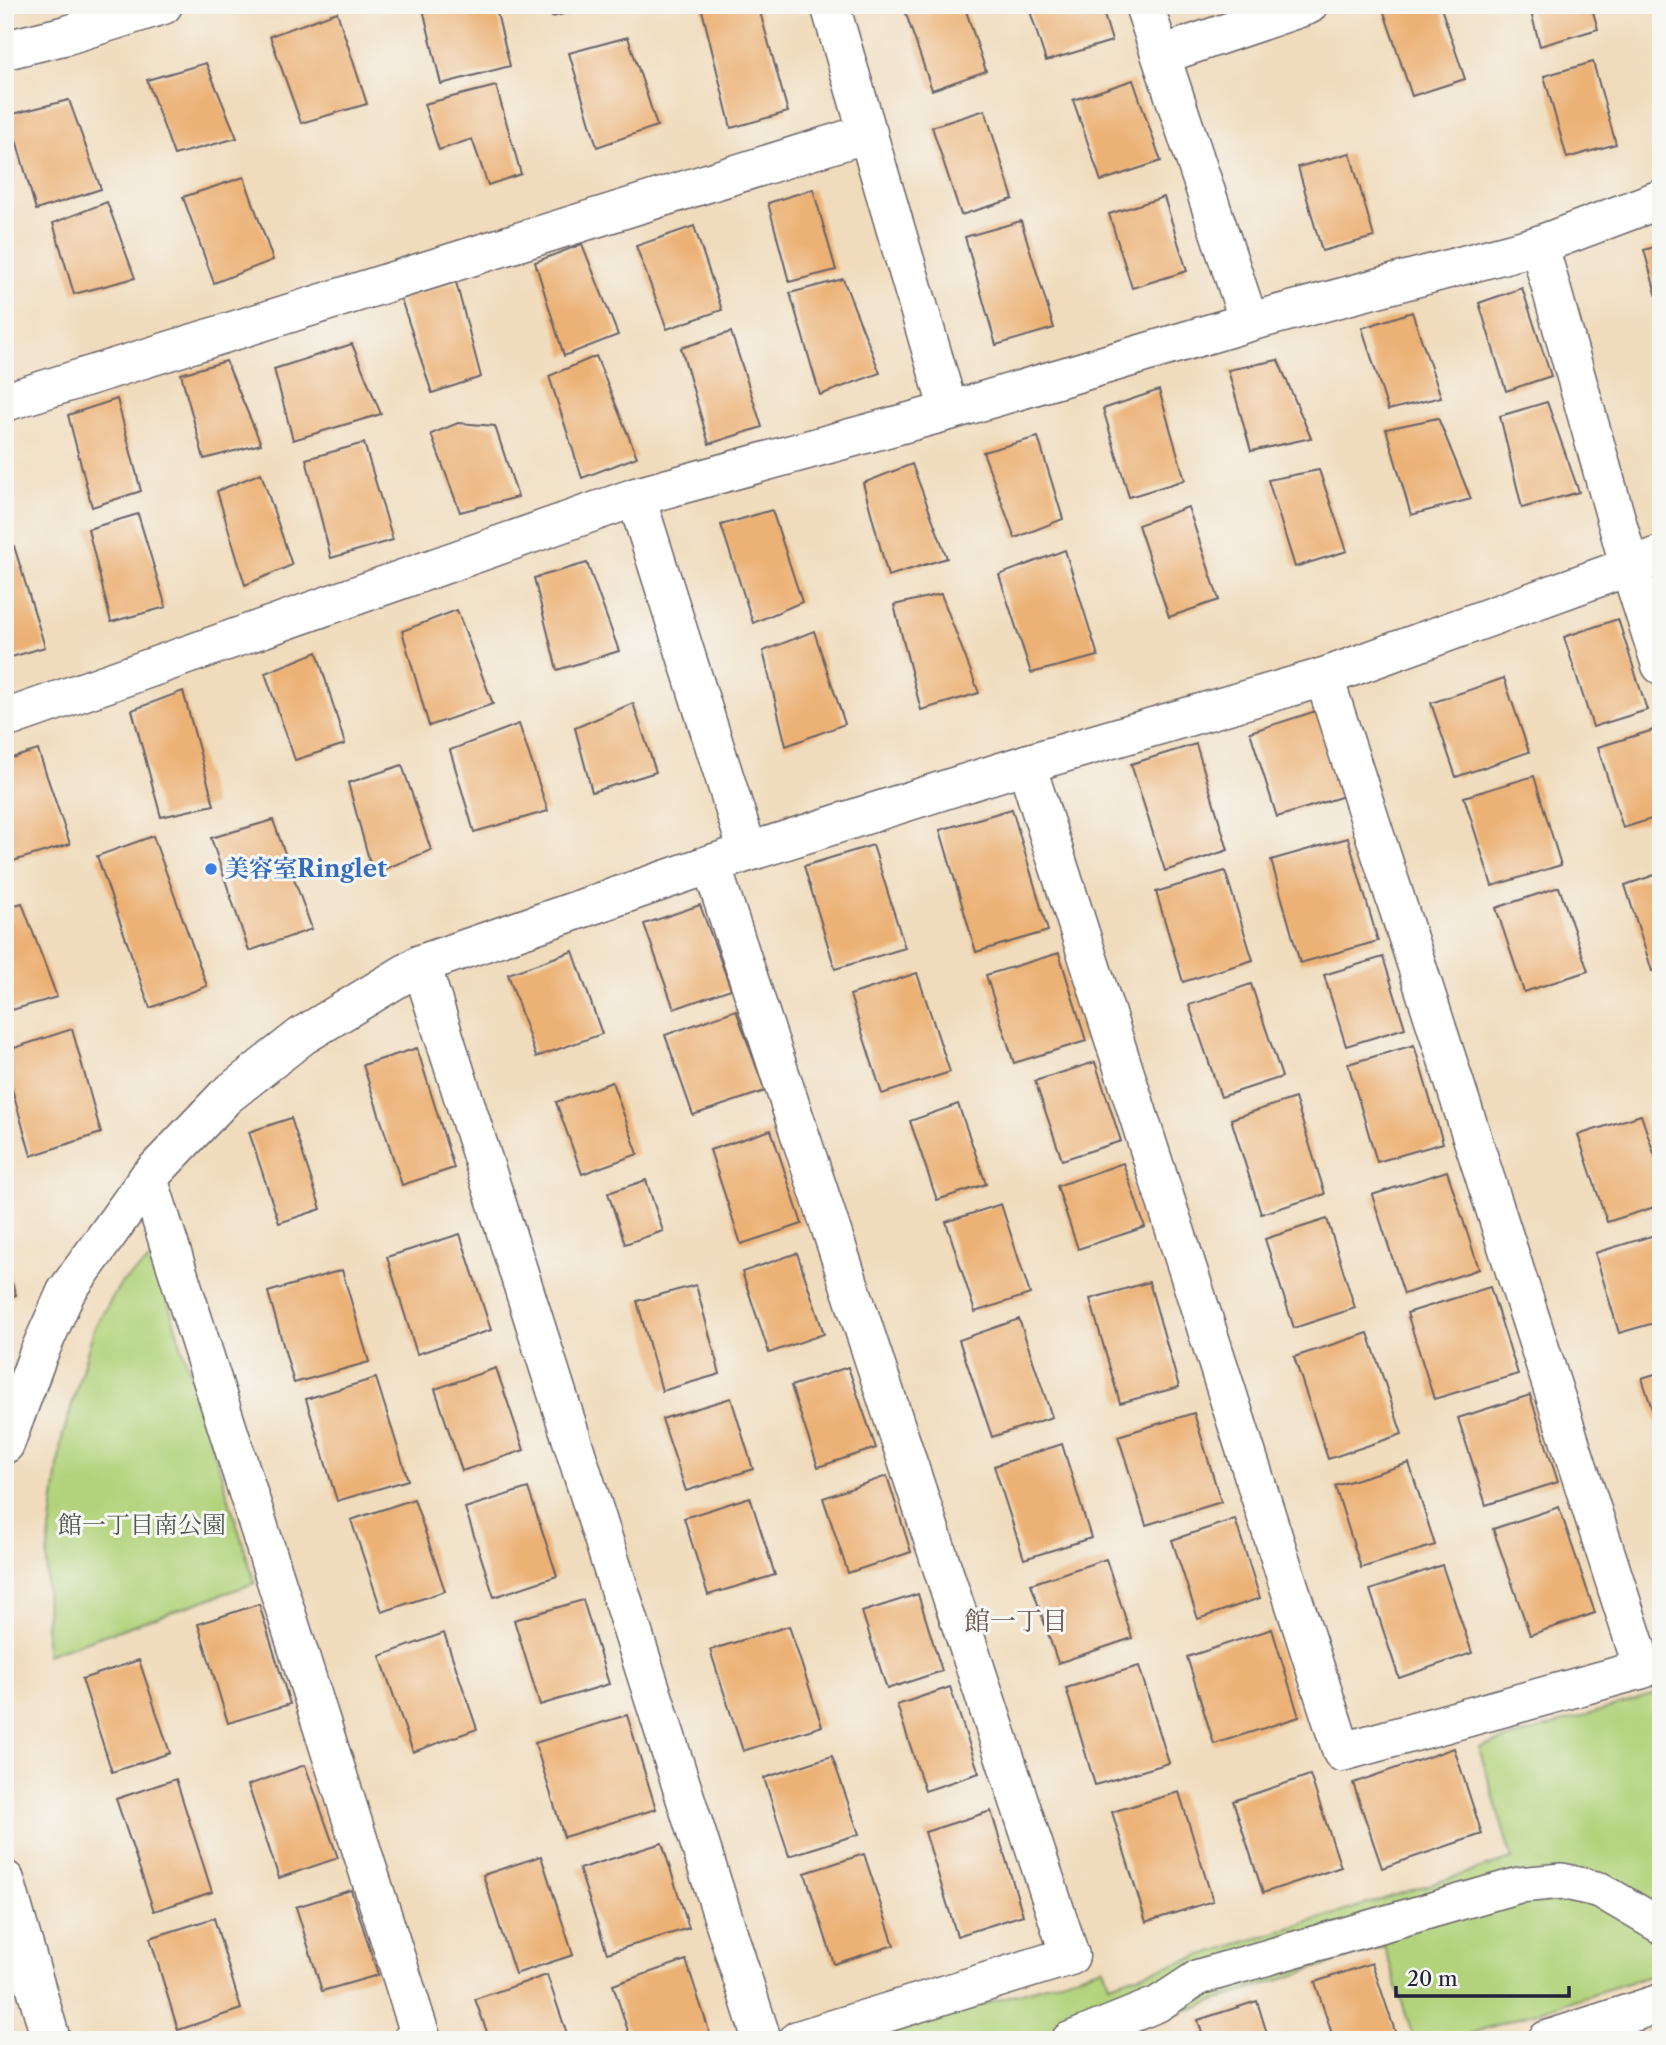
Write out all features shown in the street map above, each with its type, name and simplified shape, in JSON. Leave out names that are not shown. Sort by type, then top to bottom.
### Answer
[{"type":"street","points":[[5,50],[67,35],[163,5]]},
{"type":"street","points":[[831,5],[949,411]]},
{"type":"street","points":[[1144,5],[1249,322]]},
{"type":"street","points":[[1161,55],[1308,5]]},
{"type":"street","points":[[5,402],[868,133]]},
{"type":"street","points":[[5,719],[636,497],[949,411],[1249,322],[1539,245],[1661,199]]},
{"type":"street","points":[[1539,245],[1645,560],[1661,665]]},
{"type":"street","points":[[636,497],[748,852]]},
{"type":"street","points":[[5,1444],[66,1292],[148,1178],[226,1096],[302,1036],[421,964],[748,852],[1026,764],[1324,677],[1645,560]]},
{"type":"street","points":[[1026,764],[1342,1752],[1643,1669],[1324,677]]},
{"type":"street","points":[[711,864],[1070,1956],[798,2040]]},
{"type":"street","points":[[421,964],[762,2040]]},
{"type":"street","points":[[148,1178],[421,2037],[412,2040]]},
{"type":"street","points":[[5,1880],[51,2040]]},
{"type":"street","points":[[1069,2040],[1158,2004],[1199,1977],[1519,1885],[1562,1881],[1600,1890],[1661,1926]]},
{"type":"street","points":[[1547,2040],[1661,2003]]},
{"type":"green space","name":"館一丁目南公園","points":[[154,1257],[255,1583],[46,1655],[47,1557],[61,1442],[94,1329],[121,1283]]},
{"type":"green space","points":[[1661,1692],[1661,1972],[1450,2040],[1414,2040],[1384,1946],[1111,2035],[1112,2040],[867,2040],[1103,1967],[1109,1984],[1512,1859],[1479,1748]]},
{"type":"building","points":[[422,5],[495,5],[510,66],[441,84]]},
{"type":"building","points":[[549,5],[594,5],[594,6],[552,17]]},
{"type":"building","points":[[758,5],[788,112],[731,128],[701,6]]},
{"type":"building","points":[[903,5],[964,5],[986,71],[932,90]]},
{"type":"building","points":[[1028,5],[1101,5],[1112,41],[1046,61]]},
{"type":"building","points":[[1394,5],[1440,5],[1465,79],[1412,96],[1383,9]]},
{"type":"building","points":[[1529,5],[1591,5],[1598,29],[1540,46]]},
{"type":"building","points":[[337,12],[367,104],[301,123],[270,36]]},
{"type":"building","points":[[628,37],[657,126],[597,147],[569,53]]},
{"type":"building","points":[[1593,62],[1616,144],[1567,158],[1544,76]]},
{"type":"building","points":[[206,63],[237,138],[174,155],[147,80]]},
{"type":"building","points":[[1133,80],[1161,161],[1101,181],[1073,100]]},
{"type":"building","points":[[496,86],[521,174],[488,185],[472,139],[439,150],[424,104]]},
{"type":"building","points":[[69,100],[101,189],[36,210],[9,115]]},
{"type":"building","points":[[985,110],[1013,199],[961,215],[932,127]]},
{"type":"building","points":[[1350,153],[1374,237],[1322,251],[1298,167]]},
{"type":"building","points":[[244,177],[273,260],[214,283],[183,197]]},
{"type":"building","points":[[813,189],[836,270],[789,282],[768,203]]},
{"type":"building","points":[[1164,197],[1187,271],[1132,288],[1109,214]]},
{"type":"building","points":[[107,202],[135,278],[74,294],[53,223]]},
{"type":"building","points":[[1021,221],[1054,328],[996,345],[965,237]]},
{"type":"building","points":[[694,226],[722,310],[667,329],[636,246]]},
{"type":"building","points":[[582,244],[618,335],[564,356],[535,262]]},
{"type":"building","points":[[1661,245],[1661,308],[1660,308],[1644,250]]},
{"type":"building","points":[[843,279],[880,373],[820,395],[790,293]]},
{"type":"building","points":[[456,282],[481,377],[432,393],[401,299]]},
{"type":"building","points":[[1522,288],[1551,376],[1506,391],[1479,303]]},
{"type":"building","points":[[1412,312],[1441,397],[1388,410],[1362,328]]},
{"type":"building","points":[[731,332],[762,427],[709,444],[681,348]]},
{"type":"building","points":[[352,344],[381,414],[293,440],[274,369]]},
{"type":"building","points":[[596,356],[637,457],[582,478],[549,376]]},
{"type":"building","points":[[1278,360],[1311,438],[1251,451],[1228,370]]},
{"type":"building","points":[[226,361],[261,444],[204,459],[181,374]]},
{"type":"building","points":[[1159,390],[1185,480],[1129,497],[1103,409]]},
{"type":"building","points":[[117,399],[141,491],[92,507],[68,415]]},
{"type":"building","points":[[1547,402],[1579,492],[1522,508],[1500,416]]},
{"type":"building","points":[[1438,418],[1471,499],[1411,515],[1386,429]]},
{"type":"building","points":[[458,423],[495,426],[518,497],[460,512],[431,434]]},
{"type":"building","points":[[1038,437],[1063,519],[1015,538],[983,452]]},
{"type":"building","points":[[364,443],[393,540],[331,558],[306,459]]},
{"type":"building","points":[[912,464],[947,558],[888,576],[863,483]]},
{"type":"building","points":[[1319,470],[1347,551],[1295,567],[1268,480]]},
{"type":"building","points":[[261,473],[292,565],[245,585],[217,491]]},
{"type":"building","points":[[1188,507],[1219,600],[1169,617],[1138,525]]},
{"type":"building","points":[[772,510],[802,602],[753,623],[721,525]]},
{"type":"building","points":[[5,513],[12,534],[5,536]]},
{"type":"building","points":[[138,514],[166,607],[111,622],[88,529]]},
{"type":"building","points":[[14,546],[45,647],[5,659],[5,550]]},
{"type":"building","points":[[1065,550],[1098,656],[1031,673],[999,575]]},
{"type":"building","points":[[587,563],[619,651],[557,670],[534,578]]},
{"type":"building","points":[[941,594],[979,693],[921,710],[894,605]]},
{"type":"building","points":[[457,610],[493,704],[429,726],[402,631]]},
{"type":"building","points":[[1618,619],[1647,710],[1593,727],[1564,637]]},
{"type":"building","points":[[814,631],[845,724],[786,746],[763,651]]},
{"type":"building","points":[[317,652],[345,744],[295,760],[265,673]]},
{"type":"building","points":[[1504,678],[1529,752],[1456,777],[1431,703]]},
{"type":"building","points":[[183,691],[214,805],[161,817],[132,710]]},
{"type":"building","points":[[633,703],[656,772],[592,792],[575,728]]},
{"type":"building","points":[[1316,711],[1344,796],[1277,817],[1250,732]]},
{"type":"building","points":[[519,724],[548,811],[474,832],[450,750]]},
{"type":"building","points":[[1657,729],[1661,740],[1661,816],[1623,828],[1598,747]]},
{"type":"building","points":[[1196,744],[1228,850],[1165,871],[1131,764]]},
{"type":"building","points":[[38,750],[70,844],[13,861],[5,836],[5,760]]},
{"type":"building","points":[[402,765],[431,850],[373,874],[348,783]]},
{"type":"building","points":[[1534,776],[1561,865],[1492,886],[1464,797]]},
{"type":"building","points":[[1012,809],[1048,931],[976,952],[940,830]]},
{"type":"building","points":[[273,820],[312,929],[249,951],[211,838]]},
{"type":"building","points":[[153,836],[207,986],[150,1008],[97,856]]},
{"type":"building","points":[[1348,838],[1378,941],[1300,963],[1271,860]]},
{"type":"building","points":[[873,845],[905,948],[835,969],[804,866]]},
{"type":"building","points":[[1225,871],[1253,960],[1183,982],[1156,892]]},
{"type":"building","points":[[1661,873],[1661,969],[1652,971],[1625,885]]},
{"type":"building","points":[[1559,887],[1588,971],[1524,992],[1496,908]]},
{"type":"building","points":[[22,903],[57,997],[5,1012],[5,908]]},
{"type":"building","points":[[700,905],[731,989],[674,1009],[644,924]]},
{"type":"building","points":[[573,951],[602,1034],[536,1057],[508,974]]},
{"type":"building","points":[[1059,953],[1086,1041],[1014,1063],[986,975]]},
{"type":"building","points":[[1383,957],[1405,1028],[1346,1046],[1324,975]]},
{"type":"building","points":[[917,973],[950,1072],[882,1094],[850,995]]},
{"type":"building","points":[[1251,984],[1282,1077],[1221,1097],[1189,1005]]},
{"type":"building","points":[[736,1010],[765,1091],[693,1115],[665,1035]]},
{"type":"building","points":[[72,1029],[101,1133],[31,1156],[5,1064],[5,1051]]},
{"type":"building","points":[[1414,1045],[1443,1143],[1377,1162],[1348,1064]]},
{"type":"building","points":[[417,1048],[454,1168],[402,1185],[363,1065]]},
{"type":"building","points":[[1095,1062],[1121,1141],[1062,1160],[1035,1081]]},
{"type":"building","points":[[612,1082],[638,1154],[582,1174],[556,1102]]},
{"type":"building","points":[[1295,1098],[1325,1194],[1261,1214],[1231,1119]]},
{"type":"building","points":[[958,1104],[986,1184],[937,1200],[910,1121]]},
{"type":"building","points":[[1641,1115],[1661,1174],[1661,1205],[1607,1222],[1578,1135]]},
{"type":"building","points":[[291,1118],[321,1209],[279,1223],[249,1132]]},
{"type":"building","points":[[771,1130],[802,1224],[741,1244],[710,1150]]},
{"type":"building","points":[[1123,1163],[1145,1227],[1078,1249],[1057,1186]]},
{"type":"building","points":[[1447,1171],[1479,1269],[1404,1294],[1372,1195]]},
{"type":"building","points":[[646,1180],[663,1231],[625,1244],[608,1193]]},
{"type":"building","points":[[1001,1204],[1030,1294],[975,1312],[946,1222]]},
{"type":"building","points":[[1327,1219],[1355,1308],[1294,1328],[1265,1239]]},
{"type":"building","points":[[1661,1233],[1661,1321],[1619,1333],[1595,1253]]},
{"type":"building","points":[[460,1234],[491,1330],[417,1354],[387,1257]]},
{"type":"building","points":[[797,1253],[824,1334],[769,1353],[742,1272]]},
{"type":"building","points":[[5,1262],[16,1295],[5,1299]]},
{"type":"building","points":[[342,1270],[369,1362],[294,1383],[268,1292]]},
{"type":"building","points":[[1149,1282],[1179,1387],[1120,1403],[1090,1299]]},
{"type":"building","points":[[696,1285],[720,1374],[662,1391],[637,1301]]},
{"type":"building","points":[[1490,1287],[1518,1374],[1434,1399],[1407,1313]]},
{"type":"building","points":[[1019,1319],[1052,1417],[992,1437],[959,1340]]},
{"type":"building","points":[[1368,1333],[1402,1434],[1328,1459],[1294,1357]]},
{"type":"building","points":[[848,1367],[876,1448],[818,1467],[791,1386]]},
{"type":"building","points":[[496,1368],[524,1450],[462,1471],[435,1389]]},
{"type":"building","points":[[1661,1372],[1661,1434],[1660,1434],[1642,1378]]},
{"type":"building","points":[[376,1378],[408,1480],[337,1501],[306,1399]]},
{"type":"building","points":[[1530,1395],[1558,1482],[1486,1505],[1458,1418]]},
{"type":"building","points":[[731,1398],[753,1469],[686,1491],[662,1419]]},
{"type":"building","points":[[1194,1413],[1221,1502],[1146,1525],[1118,1436]]},
{"type":"building","points":[[1062,1444],[1091,1538],[1024,1559],[994,1466]]},
{"type":"building","points":[[1409,1463],[1435,1545],[1361,1568],[1335,1486]]},
{"type":"building","points":[[887,1476],[911,1552],[848,1573],[823,1498]]},
{"type":"building","points":[[528,1488],[557,1576],[494,1597],[465,1508]]},
{"type":"building","points":[[750,1497],[775,1575],[708,1595],[684,1518]]},
{"type":"building","points":[[414,1499],[445,1591],[382,1612],[351,1520]]},
{"type":"building","points":[[1559,1507],[1595,1613],[1530,1635],[1493,1529]]},
{"type":"building","points":[[1235,1519],[1260,1598],[1198,1619],[1172,1540]]},
{"type":"building","points":[[1106,1559],[1132,1638],[1058,1663],[1031,1584]]},
{"type":"building","points":[[1442,1565],[1472,1653],[1399,1678],[1370,1590]]},
{"type":"building","points":[[918,1594],[942,1671],[887,1689],[862,1612]]},
{"type":"building","points":[[583,1600],[609,1684],[540,1705],[514,1620]]},
{"type":"building","points":[[259,1604],[290,1704],[228,1723],[198,1624]]},
{"type":"building","points":[[789,1626],[822,1726],[743,1751],[710,1650]]},
{"type":"building","points":[[1272,1629],[1299,1717],[1214,1744],[1187,1657]]},
{"type":"building","points":[[444,1633],[477,1729],[413,1752],[380,1656]]},
{"type":"building","points":[[139,1660],[170,1753],[112,1772],[82,1679]]},
{"type":"building","points":[[1139,1666],[1169,1763],[1095,1785],[1066,1688]]},
{"type":"building","points":[[950,1687],[979,1773],[925,1791],[897,1705]]},
{"type":"building","points":[[627,1715],[656,1809],[564,1837],[535,1743]]},
{"type":"building","points":[[1454,1748],[1482,1834],[1382,1868],[1353,1783]]},
{"type":"building","points":[[832,1756],[859,1834],[789,1856],[764,1778]]},
{"type":"building","points":[[305,1765],[338,1858],[279,1878],[248,1785]]},
{"type":"building","points":[[1310,1775],[1341,1867],[1263,1893],[1233,1801]]},
{"type":"building","points":[[176,1779],[212,1892],[154,1911],[116,1799]]},
{"type":"building","points":[[1179,1792],[1213,1901],[1146,1922],[1112,1812]]},
{"type":"building","points":[[991,1811],[1023,1915],[957,1936],[925,1832]]},
{"type":"building","points":[[662,1843],[689,1928],[607,1953],[579,1869]]},
{"type":"building","points":[[864,1854],[894,1945],[834,1964],[805,1873]]},
{"type":"building","points":[[541,1856],[573,1955],[515,1974],[483,1875]]},
{"type":"building","points":[[351,1890],[378,1975],[322,1991],[296,1907]]},
{"type":"building","points":[[214,1918],[241,2009],[178,2030],[150,1938]]},
{"type":"building","points":[[686,1960],[712,2040],[631,2040],[613,1985]]},
{"type":"building","points":[[1372,1963],[1398,2040],[1334,2040],[1315,1982]]},
{"type":"building","points":[[547,1975],[569,2040],[490,2040],[475,1999]]},
{"type":"building","points":[[1257,2001],[1269,2040],[1204,2040],[1198,2020]]},
{"type":"place","name":"美容室Ringlet","points":[[211,869]]},
{"type":"district","name":"館一丁目","points":[[1016,1621]]}]
